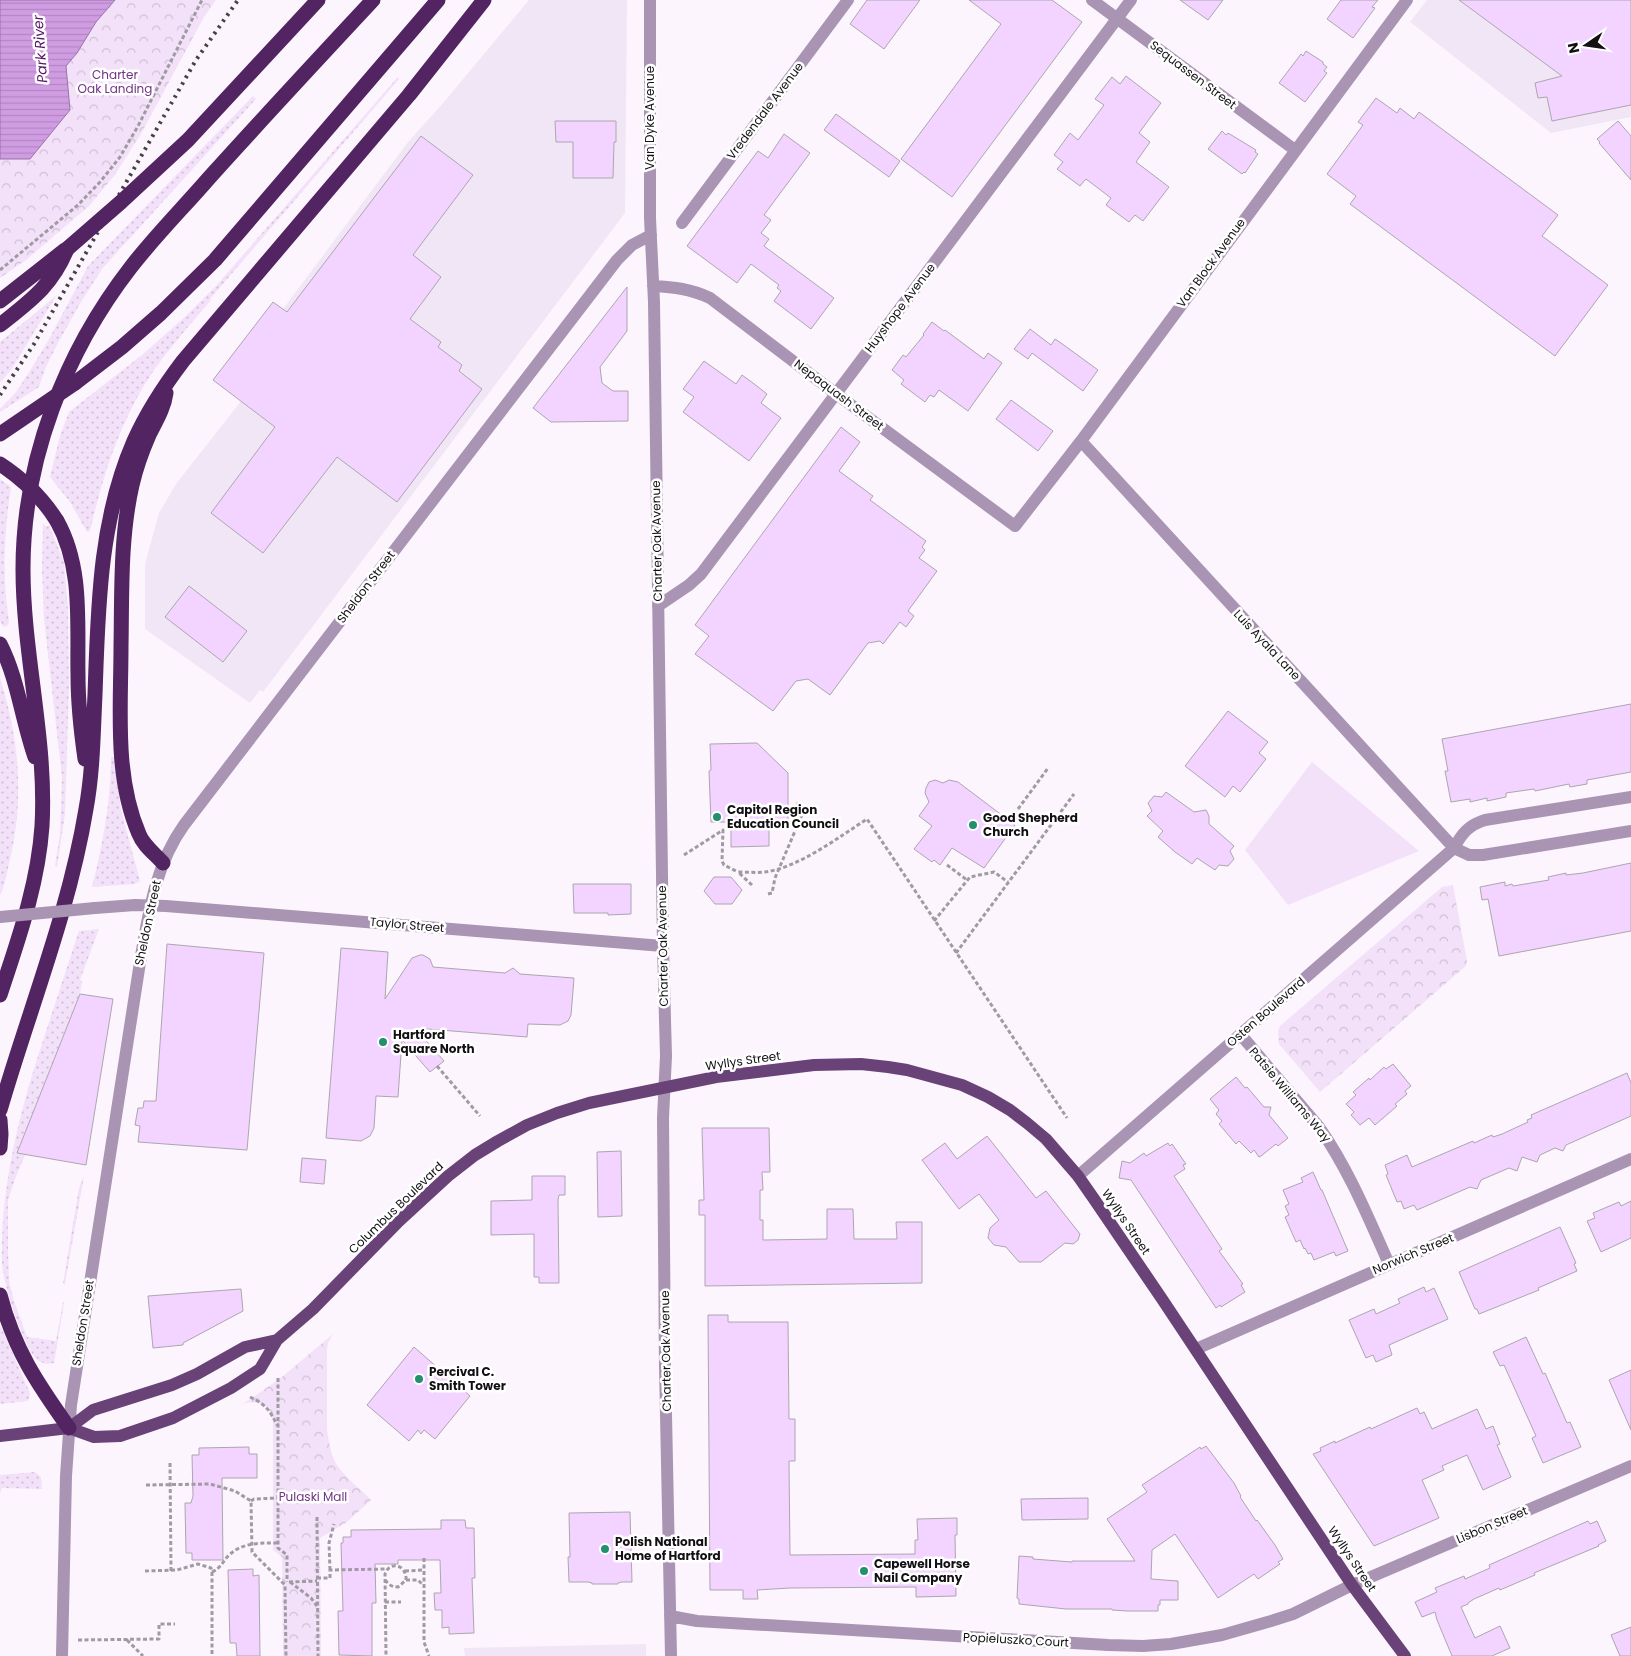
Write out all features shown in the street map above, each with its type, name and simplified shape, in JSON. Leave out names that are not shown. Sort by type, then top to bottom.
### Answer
[{"type":"highway","points":[[0,301],[66,249],[128,196],[188,140],[318,0]]},
{"type":"highway","points":[[0,995],[21,929],[35,875],[42,826],[42,776],[39,730],[26,626],[23,545],[34,473],[52,412],[68,370],[81,343],[123,277],[148,246],[373,0]]},
{"type":"highway","points":[[0,434],[93,371],[154,319],[204,271],[438,0]]},
{"type":"highway","points":[[0,1110],[66,898],[80,840],[90,785],[103,556],[118,485],[129,452],[147,415],[166,383],[195,346],[409,95],[484,0]]},
{"type":"highway","points":[[0,325],[52,279],[66,249]]},
{"type":"highway","points":[[163,863],[140,837],[130,808],[123,772],[120,721],[124,531],[132,483],[145,444],[164,404],[166,383]]},
{"type":"highway","points":[[0,464],[34,491],[57,521],[70,549],[75,577],[81,731],[90,785]]},
{"type":"highway","points":[[0,644],[12,674],[27,734],[42,776]]},
{"type":"highway","points":[[0,1120],[0,1148]]},
{"type":"highway","points":[[0,1295],[20,1353],[69,1428]]},
{"type":"main road","name":"Wyllys Street","points":[[665,1087],[814,1065],[861,1064],[907,1070],[962,1085],[988,1097],[1028,1123],[1046,1139],[1078,1176],[1196,1349],[1352,1585],[1405,1656]]},
{"type":"main road","name":"Columbus Boulevard","points":[[0,1436],[69,1428],[94,1436],[114,1437],[173,1418],[200,1406],[255,1374],[277,1340],[313,1309],[422,1198],[475,1155],[527,1125],[557,1113],[589,1103],[665,1087]]},
{"type":"main road","name":"Columbus Boulevard","points":[[69,1428],[93,1410],[154,1392],[204,1370],[245,1347],[277,1340]]},
{"type":"street","name":"Van Dyke Avenue","points":[[650,0],[650,235]]},
{"type":"street","name":"Vredendale Avenue","points":[[682,223],[848,0]]},
{"type":"street","name":"Sequassen Street","points":[[1092,0],[1295,150]]},
{"type":"street","name":"Huyshope Avenue","points":[[658,606],[689,585],[701,574],[1131,0]]},
{"type":"street","name":"Van Block Avenue","points":[[1015,526],[1081,441],[1407,0]]},
{"type":"street","name":"Charter Oak Avenue","points":[[650,235],[653,286],[666,1056],[663,1118],[671,1656]]},
{"type":"street","name":"Sheldon Street","points":[[62,1656],[69,1428],[72,1394],[139,965],[150,905],[163,863],[170,847],[184,825],[617,260],[629,248],[650,235]]},
{"type":"street","name":"Nepaquash Street","points":[[653,286],[677,287],[696,291],[710,298],[1015,526]]},
{"type":"street","name":"Luis Ayala Lane","points":[[1081,441],[1454,848]]},
{"type":"street","name":"Osten Boulevard","points":[[1078,1176],[1454,848],[1467,828],[1485,820],[1631,797]]},
{"type":"street","points":[[1454,848],[1469,855],[1483,855],[1631,831]]},
{"type":"street","name":"Taylor Street","points":[[0,917],[150,905],[663,946]]},
{"type":"street","name":"Patsie Williams Way","points":[[1241,1035],[1320,1127],[1331,1143],[1353,1183],[1389,1264]]},
{"type":"street","name":"Norwich Street","points":[[1196,1349],[1631,1159]]},
{"type":"street","name":"Lisbon Street","points":[[1352,1585],[1631,1466]]},
{"type":"street","name":"Popieluszko Court","points":[[670,1616],[706,1622],[1143,1646],[1197,1640],[1248,1628],[1293,1614],[1352,1585]]},
{"type":"path","points":[[0,270],[78,205],[120,157],[138,126],[202,0]]},
{"type":"path","points":[[1018,809],[1048,768]]},
{"type":"path","points":[[956,953],[1074,794]]},
{"type":"path","points":[[768,894],[772,893],[775,878],[801,817],[802,810],[795,802]]},
{"type":"path","points":[[738,872],[766,872],[780,868],[816,851],[867,819],[1067,1118]]},
{"type":"path","points":[[684,855],[723,830],[722,861],[724,865],[738,872],[752,885]]},
{"type":"path","points":[[947,865],[967,880]]},
{"type":"path","points":[[934,921],[970,876],[994,872],[1008,882]]},
{"type":"path","points":[[438,1066],[480,1116]]},
{"type":"path","points":[[278,1378],[278,1548],[287,1555],[286,1656]]},
{"type":"path","points":[[250,1397],[269,1409],[278,1428]]},
{"type":"path","points":[[170,1463],[171,1570]]},
{"type":"path","points":[[146,1485],[210,1484],[235,1492],[251,1501]]},
{"type":"path","points":[[251,1501],[254,1499],[278,1498]]},
{"type":"path","points":[[251,1501],[252,1552],[287,1583],[310,1598],[318,1607]]},
{"type":"path","points":[[316,1517],[318,1656]]},
{"type":"path","points":[[287,1583],[330,1578],[329,1543],[334,1524]]},
{"type":"path","points":[[212,1572],[220,1567],[233,1552],[252,1544],[278,1543]]},
{"type":"path","points":[[424,1558],[424,1642],[429,1656]]},
{"type":"path","points":[[145,1571],[171,1570],[198,1564],[211,1568],[212,1656]]},
{"type":"path","points":[[330,1570],[387,1569],[394,1565],[405,1571],[424,1570]]},
{"type":"path","points":[[386,1656],[385,1574],[387,1569]]},
{"type":"path","points":[[405,1571],[406,1580]]},
{"type":"path","points":[[385,1580],[393,1587],[398,1587],[406,1580],[418,1580],[424,1586]]},
{"type":"path","points":[[385,1602],[402,1602]]},
{"type":"path","points":[[78,1640],[159,1639],[159,1624],[175,1624]]},
{"type":"path","points":[[126,1640],[143,1656]]},
{"type":"shaded area","points":[[529,0],[627,0],[625,213],[263,692],[260,690],[250,703],[145,629],[145,564],[159,513],[176,484],[241,401],[283,309],[408,142]]},
{"type":"shaded area","points":[[1427,0],[1631,0],[1631,117],[1551,133],[1410,22]]},
{"type":"shaded area","points":[[646,1644],[646,1656],[465,1656],[464,1648]]},
{"type":"green space","name":"Charter Oak Landing","points":[[115,0],[216,0],[204,17],[141,134],[114,176],[89,206],[26,260],[0,278],[0,159],[30,159],[70,111],[66,66],[77,53],[96,22]]},
{"type":"green space","points":[[397,78],[399,79],[210,299],[153,372],[137,398],[115,446],[90,531],[87,532],[70,502],[50,477],[60,436],[69,412],[142,355],[216,286]]},
{"type":"green space","points":[[253,96],[256,99],[102,269],[58,343],[45,369],[39,387],[0,412],[0,409],[16,392],[48,341],[88,266]]},
{"type":"green space","points":[[57,295],[11,370],[0,383],[0,342]]},
{"type":"green space","points":[[0,479],[11,487],[5,554],[5,588],[9,622],[7,626],[3,627],[0,621]]},
{"type":"green space","points":[[43,523],[46,527],[49,525],[64,562],[68,610],[69,687],[65,814],[57,867],[55,866],[60,834],[62,777],[44,619]]},
{"type":"green space","points":[[0,678],[12,723],[18,769],[18,793],[14,840],[6,879],[0,895]]},
{"type":"green space","points":[[111,757],[114,757],[121,810],[140,881],[135,884],[92,887],[106,822]]},
{"type":"green space","points":[[1312,762],[1419,851],[1288,905],[1245,850]]},
{"type":"green space","points":[[1453,885],[1467,961],[1466,966],[1320,1092],[1279,1044],[1278,1031],[1280,1026],[1442,887]]},
{"type":"green space","points":[[99,929],[80,980],[82,981],[80,994],[17,1153],[25,1155],[8,1200],[9,1281],[27,1337],[56,1341],[64,1303],[54,1363],[47,1364],[33,1355],[24,1339],[7,1291],[3,1273],[2,1237],[7,1182],[24,1102],[79,931]]},
{"type":"green space","points":[[84,1176],[65,1285],[63,1283],[79,1188]]},
{"type":"green space","points":[[0,1325],[30,1393],[27,1401],[0,1404]]},
{"type":"green space","name":"Pulaski Mall","points":[[333,1334],[327,1349],[327,1430],[330,1445],[334,1460],[339,1468],[371,1500],[347,1522],[320,1538],[321,1656],[283,1656],[282,1557],[273,1550],[273,1420],[269,1410],[262,1404],[253,1402],[243,1404],[282,1377]]},
{"type":"green space","points":[[35,1472],[41,1477],[42,1489],[2,1488],[0,1493],[0,1475]]},
{"type":"water","name":"Park River","points":[[0,0],[115,0],[96,22],[77,53],[66,66],[70,110],[30,159],[0,159]]},
{"type":"building","points":[[867,0],[920,0],[884,49],[850,24]]},
{"type":"building","points":[[969,0],[1052,0],[1082,22],[952,197],[901,159],[1001,24]]},
{"type":"building","points":[[1180,0],[1223,0],[1208,20]]},
{"type":"building","points":[[1341,0],[1378,0],[1372,7],[1375,8],[1353,38],[1327,19]]},
{"type":"building","points":[[1459,0],[1631,0],[1631,105],[1552,121],[1547,97],[1538,98],[1535,83],[1562,76]]},
{"type":"building","points":[[1306,51],[1323,62],[1327,67],[1324,71],[1327,73],[1305,102],[1279,83],[1301,54],[1303,56]]},
{"type":"building","points":[[1126,76],[1161,103],[1139,133],[1150,142],[1136,162],[1169,187],[1143,221],[1135,215],[1129,222],[1106,205],[1111,198],[1086,179],[1080,186],[1057,169],[1063,162],[1054,155],[1070,133],[1078,140],[1104,105],[1095,99],[1112,77],[1120,84]]},
{"type":"building","points":[[1376,98],[1397,113],[1400,108],[1414,119],[1419,112],[1558,215],[1542,236],[1608,285],[1555,356],[1350,204],[1356,196],[1327,174],[1363,125],[1358,122]]},
{"type":"building","points":[[836,114],[900,161],[889,177],[824,130]]},
{"type":"building","points":[[555,121],[616,121],[613,178],[573,178],[573,142],[556,142]]},
{"type":"building","points":[[1618,121],[1631,136],[1631,180],[1597,139]]},
{"type":"building","points":[[1222,131],[1226,135],[1228,133],[1256,150],[1255,152],[1258,154],[1245,173],[1242,174],[1208,149]]},
{"type":"building","points":[[784,134],[810,153],[764,215],[771,220],[761,233],[769,239],[764,246],[834,298],[811,329],[774,301],[781,291],[777,288],[779,285],[751,264],[737,283],[687,246],[758,151],[768,158]]},
{"type":"building","points":[[421,136],[473,175],[413,255],[441,277],[410,319],[441,342],[438,347],[462,365],[459,371],[482,389],[397,502],[337,457],[263,553],[211,513],[275,427],[213,380],[273,302],[287,312]]},
{"type":"building","points":[[627,287],[627,331],[600,367],[602,383],[613,391],[628,391],[628,421],[551,422],[533,408]]},
{"type":"building","points":[[932,322],[984,359],[988,353],[1002,363],[968,411],[939,390],[934,397],[930,395],[925,402],[901,384],[904,380],[892,370],[903,355],[906,357]]},
{"type":"building","points":[[1030,329],[1051,345],[1055,339],[1098,370],[1083,391],[1032,353],[1028,359],[1014,349]]},
{"type":"building","points":[[704,361],[736,384],[742,375],[753,383],[767,394],[761,403],[781,418],[749,461],[683,412],[694,397],[683,389]]},
{"type":"building","points":[[1011,400],[1053,431],[1038,451],[996,419]]},
{"type":"building","points":[[841,427],[860,442],[839,471],[873,496],[870,500],[926,541],[922,547],[925,550],[919,558],[937,571],[908,611],[914,616],[906,627],[900,622],[883,644],[880,641],[868,643],[830,695],[808,679],[796,681],[773,711],[695,654],[709,636],[695,625]]},
{"type":"building","points":[[189,586],[247,631],[223,662],[165,617]]},
{"type":"building","points":[[1631,704],[1631,772],[1587,780],[1587,784],[1570,787],[1569,784],[1535,791],[1534,789],[1506,793],[1506,797],[1487,801],[1487,798],[1470,802],[1470,799],[1451,802],[1445,771],[1448,771],[1442,739]]},
{"type":"building","points":[[1228,711],[1268,742],[1259,753],[1266,759],[1240,792],[1233,786],[1225,797],[1185,766]]},
{"type":"building","points":[[757,743],[788,773],[788,821],[769,822],[769,846],[731,847],[731,822],[711,822],[710,744]]},
{"type":"building","name":"Good Shepherd Church","points":[[935,780],[943,783],[949,780],[958,782],[1015,825],[984,868],[952,848],[940,865],[934,860],[932,862],[914,849],[932,826],[919,816],[929,802],[925,793],[926,788],[929,782]]},
{"type":"building","points":[[1166,792],[1194,812],[1206,810],[1209,816],[1209,824],[1234,846],[1230,851],[1234,859],[1228,866],[1219,865],[1215,870],[1197,858],[1192,864],[1158,837],[1163,831],[1147,816],[1152,811],[1148,803],[1154,796],[1162,797]]},
{"type":"building","points":[[1631,863],[1631,931],[1499,956],[1488,899],[1482,900],[1480,887],[1505,882],[1505,886],[1512,884],[1513,886],[1549,880],[1548,877],[1566,873],[1566,875],[1583,873]]},
{"type":"building","points":[[714,877],[731,877],[742,890],[732,904],[715,904],[704,891]]},
{"type":"building","points":[[573,884],[631,884],[631,914],[574,913]]},
{"type":"building","points":[[167,944],[264,953],[247,1150],[138,1142],[140,1126],[135,1125],[138,1108],[143,1108],[144,1101],[156,1101]]},
{"type":"building","name":"Hartford Square North","points":[[341,948],[388,952],[385,999],[412,958],[423,955],[430,959],[433,967],[505,973],[513,968],[520,974],[574,978],[571,1015],[568,1021],[560,1025],[528,1024],[527,1037],[415,1028],[444,1061],[430,1072],[402,1040],[398,1097],[376,1096],[374,1128],[370,1136],[361,1141],[326,1138]]},
{"type":"building","points":[[80,994],[113,999],[86,1165],[17,1153]]},
{"type":"building","points":[[1393,1064],[1411,1086],[1405,1091],[1407,1094],[1395,1104],[1397,1106],[1375,1125],[1369,1118],[1360,1125],[1351,1115],[1354,1112],[1346,1104],[1356,1095],[1353,1092],[1369,1078],[1370,1080],[1384,1067],[1386,1069]]},
{"type":"building","points":[[1627,1073],[1631,1083],[1631,1116],[1566,1145],[1563,1151],[1555,1148],[1540,1155],[1537,1162],[1522,1157],[1517,1171],[1509,1168],[1481,1180],[1477,1189],[1470,1187],[1417,1210],[1414,1205],[1404,1209],[1401,1201],[1397,1202],[1386,1175],[1388,1174],[1385,1165],[1407,1155],[1412,1167],[1473,1141],[1474,1143],[1492,1135],[1493,1137],[1502,1134],[1528,1122],[1527,1120],[1532,1118],[1531,1115]]},
{"type":"building","points":[[1236,1077],[1264,1107],[1271,1107],[1269,1115],[1288,1138],[1278,1146],[1276,1144],[1259,1157],[1254,1150],[1251,1153],[1239,1141],[1236,1144],[1219,1124],[1222,1121],[1216,1114],[1219,1110],[1210,1099]]},
{"type":"building","points":[[702,1128],[769,1128],[770,1172],[762,1172],[763,1190],[760,1190],[760,1220],[763,1220],[763,1240],[827,1239],[827,1209],[853,1209],[854,1239],[897,1239],[896,1222],[922,1222],[922,1283],[705,1286],[705,1215],[699,1215],[699,1200],[704,1200]]},
{"type":"building","points":[[987,1136],[1036,1198],[1046,1191],[1080,1234],[1078,1240],[1073,1244],[1065,1243],[1041,1262],[1019,1262],[1006,1247],[994,1245],[988,1238],[990,1228],[999,1220],[979,1194],[959,1209],[922,1160],[945,1143],[957,1159]]},
{"type":"building","points":[[1168,1143],[1170,1146],[1172,1144],[1186,1164],[1183,1165],[1185,1169],[1174,1176],[1222,1249],[1219,1251],[1243,1284],[1241,1285],[1245,1292],[1221,1307],[1220,1305],[1216,1308],[1131,1180],[1119,1178],[1122,1161],[1130,1163],[1144,1153],[1146,1156]]},
{"type":"building","points":[[621,1151],[622,1216],[598,1217],[597,1152]]},
{"type":"building","points":[[302,1158],[326,1160],[324,1184],[300,1182]]},
{"type":"building","points":[[1313,1172],[1348,1251],[1336,1256],[1334,1252],[1314,1260],[1311,1253],[1308,1254],[1304,1249],[1300,1240],[1296,1242],[1285,1217],[1289,1215],[1285,1206],[1289,1204],[1283,1190],[1303,1182],[1301,1178]]},
{"type":"building","points":[[532,1176],[565,1176],[565,1195],[559,1195],[558,1200],[559,1283],[539,1283],[539,1277],[534,1277],[534,1234],[491,1235],[491,1201],[532,1200]]},
{"type":"building","points":[[1631,1201],[1631,1238],[1601,1252],[1587,1221],[1595,1218],[1593,1213],[1619,1202],[1621,1206]]},
{"type":"building","points":[[1560,1227],[1576,1263],[1574,1264],[1577,1271],[1538,1288],[1539,1290],[1479,1314],[1459,1272]]},
{"type":"building","points":[[1424,1287],[1426,1292],[1434,1288],[1448,1319],[1389,1345],[1392,1355],[1376,1362],[1373,1355],[1366,1358],[1349,1320],[1374,1309],[1376,1314],[1400,1303],[1398,1299]]},
{"type":"building","points":[[241,1289],[243,1311],[183,1343],[183,1345],[153,1348],[148,1296]]},
{"type":"building","points":[[708,1315],[728,1315],[728,1322],[788,1322],[789,1419],[795,1419],[795,1461],[789,1461],[790,1555],[915,1554],[915,1540],[918,1540],[917,1519],[957,1518],[957,1535],[955,1535],[956,1596],[916,1597],[916,1587],[790,1588],[757,1590],[758,1599],[743,1599],[743,1590],[710,1590]]},
{"type":"building","points":[[1526,1337],[1543,1374],[1545,1373],[1567,1423],[1570,1422],[1581,1447],[1543,1463],[1532,1438],[1536,1436],[1504,1365],[1500,1366],[1493,1352]]},
{"type":"building","name":"Percival C. Smith Tower","points":[[414,1347],[470,1396],[435,1439],[424,1430],[421,1434],[418,1430],[409,1441],[367,1405]]},
{"type":"building","points":[[1631,1370],[1631,1430],[1609,1380]]},
{"type":"building","points":[[1417,1408],[1420,1414],[1424,1412],[1432,1429],[1477,1409],[1486,1429],[1493,1426],[1500,1444],[1497,1445],[1511,1477],[1483,1490],[1467,1455],[1442,1466],[1444,1470],[1422,1480],[1439,1518],[1374,1546],[1313,1454],[1321,1451],[1320,1448],[1335,1441],[1335,1443],[1370,1427],[1371,1429]]},
{"type":"building","points":[[1206,1446],[1234,1483],[1240,1497],[1256,1521],[1275,1545],[1283,1559],[1278,1562],[1280,1564],[1258,1579],[1254,1574],[1218,1598],[1175,1534],[1152,1550],[1151,1579],[1178,1581],[1178,1600],[1160,1600],[1158,1611],[1066,1609],[1019,1604],[1019,1599],[1017,1598],[1019,1556],[1072,1562],[1135,1561],[1107,1519],[1147,1492],[1142,1485],[1200,1447],[1201,1449]]},
{"type":"building","points":[[249,1447],[249,1454],[257,1454],[257,1478],[222,1478],[223,1560],[192,1560],[192,1553],[186,1553],[185,1503],[191,1503],[193,1496],[192,1455],[199,1455],[199,1448]]},
{"type":"building","points":[[1088,1498],[1088,1519],[1022,1520],[1021,1499]]},
{"type":"building","name":"Polish National Home of Hartford","points":[[630,1512],[632,1582],[592,1584],[588,1582],[569,1582],[569,1513]]},
{"type":"building","points":[[441,1520],[465,1520],[466,1528],[474,1528],[475,1578],[472,1578],[474,1633],[449,1634],[449,1627],[442,1628],[442,1610],[435,1610],[434,1593],[441,1593],[440,1560],[398,1560],[398,1564],[375,1564],[376,1603],[372,1603],[372,1656],[339,1655],[338,1611],[343,1611],[341,1543],[343,1543],[343,1537],[351,1537],[351,1530],[441,1529]]},
{"type":"building","points":[[1588,1521],[1590,1524],[1597,1521],[1606,1541],[1599,1546],[1534,1573],[1535,1575],[1474,1599],[1461,1607],[1475,1638],[1500,1626],[1510,1648],[1492,1656],[1452,1656],[1435,1612],[1422,1617],[1415,1602],[1437,1592],[1435,1588],[1464,1576],[1465,1579],[1490,1568],[1489,1565]]},
{"type":"building","points":[[253,1569],[253,1576],[259,1575],[260,1656],[237,1656],[236,1643],[230,1643],[228,1570]]},
{"type":"building","points":[[1631,1627],[1631,1656],[1620,1656],[1611,1635]]},
{"type":"railway","points":[[0,395],[34,344],[196,60],[238,0]]},
{"type":"place","name":"Capitol Region Education Council","points":[[717,817]]},
{"type":"place","name":"Good Shepherd Church","points":[[973,825]]},
{"type":"place","name":"Hartford Square North","points":[[383,1042]]},
{"type":"place","name":"Percival C. Smith Tower","points":[[419,1379]]},
{"type":"place","name":"Polish National Home of Hartford","points":[[605,1549]]},
{"type":"place","name":"Capewell Horse Nail Company","points":[[864,1571]]}]
